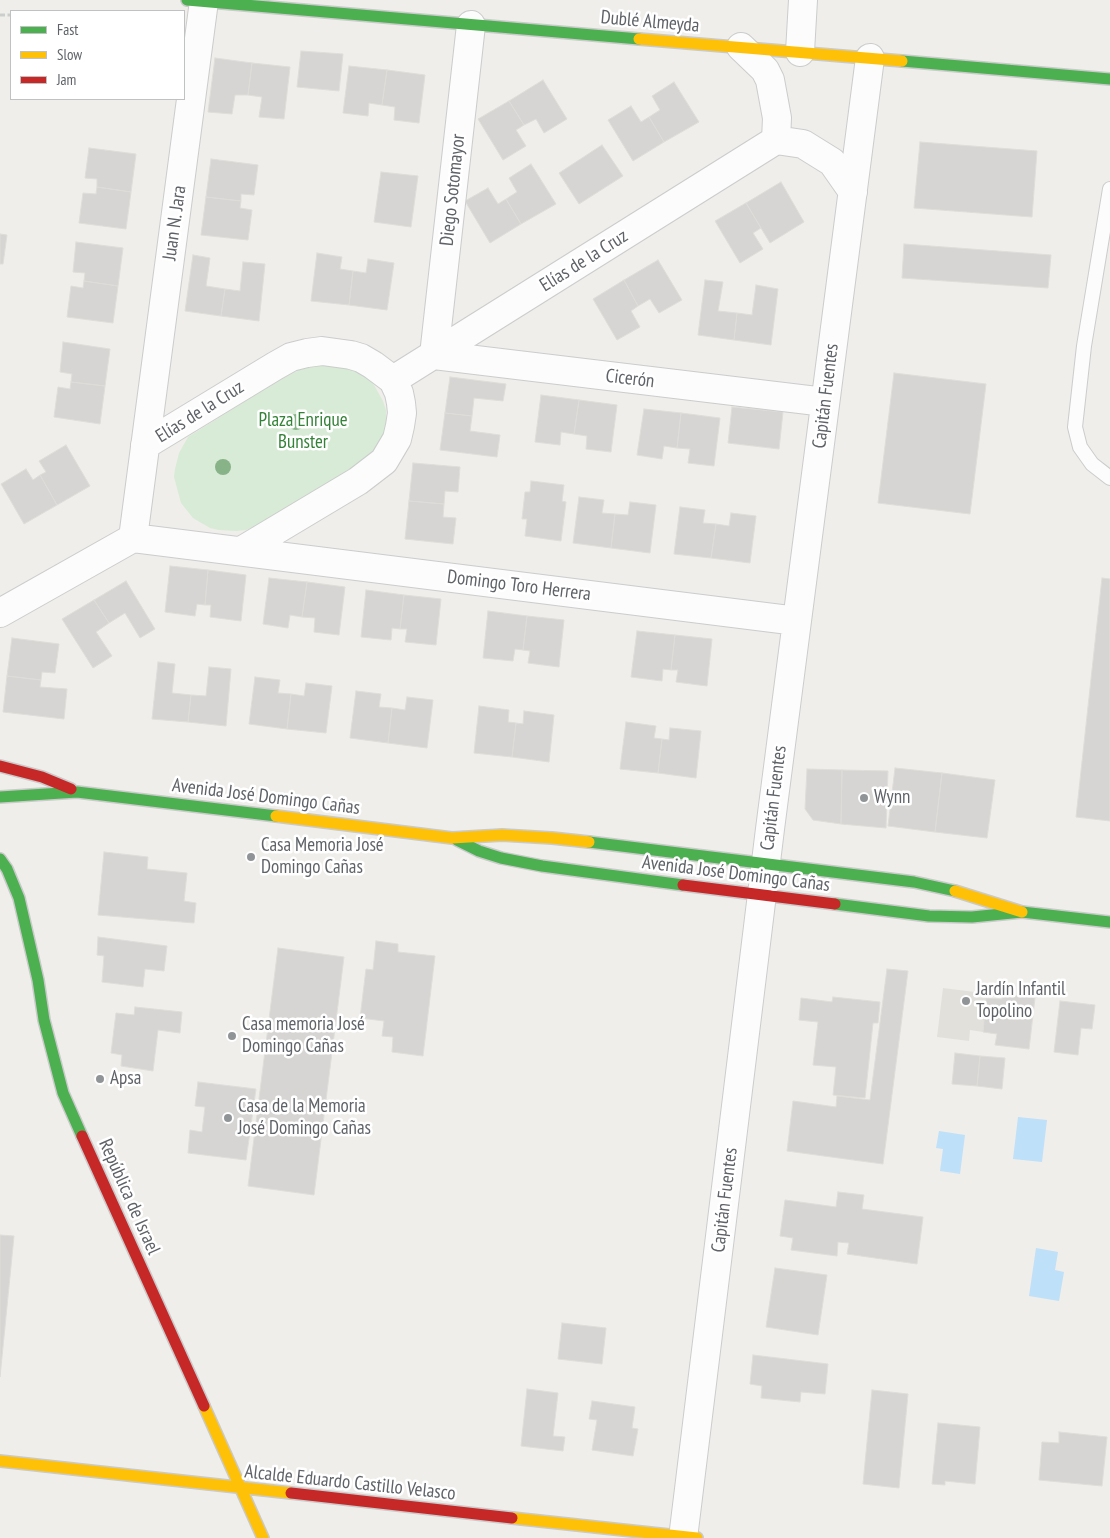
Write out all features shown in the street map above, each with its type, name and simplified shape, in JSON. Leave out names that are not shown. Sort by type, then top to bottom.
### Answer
[{"type":"street","name":"Dublé Almeyda","points":[[196,0],[1110,79]]},
{"type":"street","name":"Juan N. Jara","points":[[185,98],[196,0]]},
{"type":"street","points":[[800,52],[803,0]]},
{"type":"street","name":"Diego Sotomayor","points":[[434,355],[471,25]]},
{"type":"street","points":[[741,47],[765,70],[770,80],[778,118],[776,140],[803,144],[832,162],[853,192]]},
{"type":"street","name":"Capitán Fuentes","points":[[688,1537],[762,895],[870,58]]},
{"type":"street","name":"Juan N. Jara","points":[[146,445],[185,100]]},
{"type":"street","name":"Elías de la Cruz","points":[[133,538],[146,445],[291,357],[322,351],[356,356],[373,364],[393,380],[776,140]]},
{"type":"street","name":"Cicerón","points":[[434,355],[826,402]]},
{"type":"street","points":[[0,613],[133,538],[241,551],[358,481],[384,461],[397,439],[401,420],[399,393],[393,380]]},
{"type":"street","name":"Domingo Toro Herrera","points":[[241,551],[797,621]]},
{"type":"street","name":"Avenida José Domingo Cañas","points":[[0,766],[42,777],[77,792]]},
{"type":"street","name":"Avenida José Domingo Cañas","points":[[0,797],[77,792],[452,838],[502,835],[552,838],[914,882],[976,896],[1022,912]]},
{"type":"street","name":"Avenida José Domingo Cañas","points":[[452,838],[479,851],[501,858],[542,866],[762,895],[929,916],[972,917],[1022,912],[1110,922]]},
{"type":"street","name":"República de Israel","points":[[0,859],[20,898],[38,980],[44,1020],[63,1092],[262,1538]]},
{"type":"street","name":"Alcalde Eduardo Castillo Velasco","points":[[0,1461],[688,1537]]},
{"type":"lane","points":[[1110,189],[1084,346],[1075,427],[1080,447],[1092,464],[1110,478]]},
{"type":"shaded area","points":[[943,988],[975,992],[974,997],[986,998],[983,1032],[970,1030],[969,1041],[937,1037]]},
{"type":"green space","name":"Plaza Enrique Bunster","points":[[313,366],[353,369],[368,378],[374,385],[386,410],[386,428],[378,447],[366,460],[264,523],[246,530],[236,531],[210,528],[193,518],[181,503],[174,477],[179,453],[188,437],[284,377],[303,368]]},
{"type":"water","points":[[1018,1117],[1047,1120],[1042,1162],[1013,1159]]},
{"type":"water","points":[[939,1131],[965,1135],[960,1174],[940,1171],[943,1149],[936,1148]]},
{"type":"water","points":[[1036,1248],[1058,1252],[1055,1270],[1064,1272],[1059,1301],[1029,1296]]},
{"type":"building","points":[[301,51],[343,54],[339,91],[297,87]]},
{"type":"building","points":[[215,58],[252,63],[248,95],[235,95],[232,114],[208,112]]},
{"type":"building","points":[[252,63],[290,67],[284,119],[259,117],[262,97],[248,95]]},
{"type":"building","points":[[349,66],[387,70],[382,105],[369,103],[368,116],[343,113]]},
{"type":"building","points":[[387,70],[425,75],[419,123],[394,120],[395,107],[382,105]]},
{"type":"building","points":[[543,80],[567,119],[544,133],[536,119],[524,125],[509,101]]},
{"type":"building","points":[[674,82],[699,122],[664,142],[649,117],[660,110],[652,96]]},
{"type":"building","points":[[509,101],[524,125],[516,130],[526,146],[503,160],[478,119]]},
{"type":"building","points":[[631,106],[641,122],[649,117],[664,142],[633,161],[608,120]]},
{"type":"building","points":[[920,142],[1037,151],[1032,217],[914,208]]},
{"type":"building","points":[[602,145],[623,176],[579,204],[559,173]]},
{"type":"building","points":[[89,148],[136,154],[131,192],[97,187],[97,179],[85,178]]},
{"type":"building","points":[[211,159],[258,165],[254,195],[241,194],[241,201],[206,197]]},
{"type":"building","points":[[531,164],[556,204],[521,224],[506,199],[517,192],[509,178]]},
{"type":"building","points":[[381,172],[418,176],[411,227],[374,222]]},
{"type":"building","points":[[781,182],[804,222],[770,243],[746,203]]},
{"type":"building","points":[[97,187],[131,192],[126,229],[79,223],[83,193],[96,194]]},
{"type":"building","points":[[488,188],[498,204],[506,199],[521,224],[490,243],[465,201]]},
{"type":"building","points":[[206,197],[241,201],[240,208],[252,210],[248,240],[201,235]]},
{"type":"building","points":[[746,203],[761,228],[753,233],[763,249],[740,263],[715,221]]},
{"type":"building","points":[[0,234],[7,235],[3,264],[0,264]]},
{"type":"building","points":[[76,242],[123,248],[118,286],[84,281],[85,273],[73,272]]},
{"type":"building","points":[[904,244],[1051,255],[1048,288],[902,278]]},
{"type":"building","points":[[317,253],[342,257],[340,269],[353,271],[349,305],[311,301]]},
{"type":"building","points":[[193,255],[210,258],[206,286],[225,289],[221,316],[185,311]]},
{"type":"building","points":[[368,259],[394,263],[387,310],[349,305],[353,271],[366,273]]},
{"type":"building","points":[[658,260],[682,300],[659,313],[650,299],[638,306],[624,280]]},
{"type":"building","points":[[243,262],[265,264],[259,321],[221,316],[225,289],[240,291]]},
{"type":"building","points":[[624,280],[638,306],[631,311],[640,327],[617,340],[593,299]]},
{"type":"building","points":[[705,280],[723,282],[718,311],[737,313],[734,340],[698,335]]},
{"type":"building","points":[[84,281],[118,286],[113,323],[67,317],[71,286],[83,288]]},
{"type":"building","points":[[756,285],[778,289],[771,345],[734,340],[737,313],[752,315]]},
{"type":"building","points":[[63,342],[110,349],[105,386],[71,382],[72,374],[60,372]]},
{"type":"building","points":[[894,373],[986,384],[970,514],[878,503]]},
{"type":"building","points":[[450,377],[506,384],[503,401],[474,398],[472,416],[445,413]]},
{"type":"building","points":[[71,382],[105,386],[100,424],[54,417],[58,387],[70,389]]},
{"type":"building","points":[[541,395],[579,400],[574,434],[561,432],[560,445],[535,442]]},
{"type":"building","points":[[579,400],[617,405],[611,452],[586,449],[587,436],[574,434]]},
{"type":"building","points":[[732,407],[783,412],[779,449],[728,443]]},
{"type":"building","points":[[644,409],[681,413],[677,448],[664,446],[662,459],[637,455]]},
{"type":"building","points":[[445,413],[472,416],[470,431],[500,435],[497,457],[440,450]]},
{"type":"building","points":[[681,413],[720,418],[714,466],[688,463],[690,449],[677,448]]},
{"type":"building","points":[[66,445],[90,486],[57,505],[40,475],[46,472],[39,461]]},
{"type":"building","points":[[413,463],[460,467],[458,492],[445,491],[444,504],[409,501]]},
{"type":"building","points":[[26,469],[33,480],[40,475],[57,505],[24,524],[1,484]]},
{"type":"building","points":[[531,481],[564,485],[562,501],[566,502],[561,541],[525,536],[527,519],[522,519],[525,492],[530,492]]},
{"type":"building","points":[[579,497],[604,500],[602,513],[615,514],[611,548],[573,543]]},
{"type":"building","points":[[409,501],[444,504],[443,517],[456,518],[453,544],[405,539]]},
{"type":"building","points":[[630,502],[656,505],[650,553],[611,548],[615,514],[628,515]]},
{"type":"building","points":[[680,507],[705,510],[703,523],[716,524],[711,558],[674,554]]},
{"type":"building","points":[[731,513],[756,516],[750,563],[711,558],[716,524],[729,526]]},
{"type":"building","points":[[170,566],[208,570],[205,605],[197,604],[195,616],[165,612]]},
{"type":"building","points":[[208,570],[246,575],[241,621],[210,617],[211,605],[205,605]]},
{"type":"building","points":[[269,578],[307,582],[302,617],[290,615],[288,628],[263,624]]},
{"type":"building","points":[[1102,578],[1110,579],[1110,821],[1076,817]]},
{"type":"building","points":[[126,581],[155,629],[140,638],[125,613],[109,623],[94,600]]},
{"type":"building","points":[[307,582],[345,587],[339,635],[314,632],[315,618],[302,617]]},
{"type":"building","points":[[366,590],[404,595],[400,629],[392,628],[391,640],[361,637]]},
{"type":"building","points":[[404,595],[441,599],[436,645],[405,642],[407,629],[400,629]]},
{"type":"building","points":[[94,600],[109,623],[96,632],[112,656],[93,668],[62,619]]},
{"type":"building","points":[[488,611],[527,616],[523,650],[515,649],[513,661],[483,658]]},
{"type":"building","points":[[527,616],[564,620],[559,667],[528,663],[530,651],[523,650]]},
{"type":"building","points":[[637,631],[675,635],[671,670],[663,669],[662,681],[631,677]]},
{"type":"building","points":[[675,635],[712,639],[707,686],[676,682],[678,670],[671,670]]},
{"type":"building","points":[[12,638],[59,644],[55,673],[42,672],[41,680],[7,676]]},
{"type":"building","points":[[158,662],[175,664],[172,693],[191,695],[188,722],[152,719]]},
{"type":"building","points":[[209,667],[231,669],[226,726],[188,722],[191,695],[206,696]]},
{"type":"building","points":[[7,676],[41,680],[40,687],[67,689],[64,719],[3,712]]},
{"type":"building","points":[[255,677],[280,680],[278,693],[291,694],[287,729],[249,724]]},
{"type":"building","points":[[306,683],[332,686],[326,733],[287,729],[291,694],[304,696]]},
{"type":"building","points":[[356,691],[381,694],[379,707],[392,708],[388,743],[350,738]]},
{"type":"building","points":[[407,697],[433,700],[427,748],[388,743],[392,708],[405,710]]},
{"type":"building","points":[[479,706],[509,710],[508,722],[516,723],[512,757],[474,753]]},
{"type":"building","points":[[524,711],[554,715],[549,762],[512,757],[516,723],[523,724]]},
{"type":"building","points":[[626,722],[656,726],[654,738],[662,739],[658,773],[620,769]]},
{"type":"building","points":[[670,728],[701,731],[696,778],[658,773],[662,739],[669,740]]},
{"type":"building","points":[[895,768],[942,773],[935,832],[888,826]]},
{"type":"building","points":[[807,769],[842,770],[841,824],[813,820],[805,809]]},
{"type":"building","name":"Wynn","points":[[842,770],[888,771],[886,828],[841,824]]},
{"type":"building","points":[[942,773],[995,780],[987,838],[935,832]]},
{"type":"building","points":[[104,852],[148,857],[147,869],[187,873],[184,901],[196,903],[194,923],[98,915]]},
{"type":"building","points":[[98,937],[167,946],[164,971],[145,969],[143,987],[102,982],[104,956],[97,955]]},
{"type":"building","points":[[376,941],[398,944],[398,952],[435,956],[423,1056],[392,1052],[393,1037],[382,1036],[384,1021],[360,1018],[366,969],[373,970]]},
{"type":"building","points":[[278,948],[344,957],[314,1195],[248,1186]]},
{"type":"building","points":[[887,969],[908,971],[883,1164],[787,1151],[793,1101],[836,1107],[837,1096],[870,1100]]},
{"type":"building","points":[[1002,994],[1035,998],[1029,1049],[995,1045],[997,1034],[983,1032],[986,998],[1002,999]]},
{"type":"building","points":[[833,997],[880,1002],[878,1023],[873,1023],[865,1098],[833,1095],[836,1067],[813,1065],[818,1022],[799,1020],[801,998],[832,1002]]},
{"type":"building","points":[[1060,1001],[1095,1005],[1092,1029],[1081,1028],[1078,1055],[1054,1052]]},
{"type":"building","points":[[135,1007],[182,1012],[180,1033],[158,1030],[153,1071],[121,1066],[122,1055],[111,1053],[116,1013],[134,1015]]},
{"type":"building","points":[[955,1053],[980,1056],[977,1086],[952,1084]]},
{"type":"building","points":[[980,1056],[1005,1058],[1002,1089],[977,1086]]},
{"type":"building","name":"Casa de la Memoria José Domingo Cañas","points":[[198,1082],[256,1089],[246,1160],[188,1153],[190,1130],[202,1132],[205,1107],[195,1106]]},
{"type":"building","points":[[838,1192],[864,1195],[862,1209],[923,1217],[917,1264],[847,1254],[849,1243],[838,1242],[837,1256],[791,1250],[793,1238],[780,1236],[785,1200],[836,1207]]},
{"type":"building","points":[[0,1235],[14,1236],[0,1377]]},
{"type":"building","points":[[775,1268],[827,1275],[818,1335],[766,1327]]},
{"type":"building","points":[[562,1323],[606,1328],[602,1364],[558,1359]]},
{"type":"building","points":[[753,1355],[828,1364],[825,1394],[801,1392],[800,1402],[761,1398],[762,1386],[750,1384]]},
{"type":"building","points":[[527,1389],[558,1393],[553,1436],[565,1437],[563,1451],[521,1446]]},
{"type":"building","points":[[872,1390],[908,1394],[899,1488],[863,1484]]},
{"type":"building","points":[[592,1401],[635,1407],[632,1428],[638,1429],[633,1456],[592,1450],[597,1420],[589,1419]]},
{"type":"building","points":[[938,1423],[980,1427],[975,1484],[945,1481],[945,1485],[932,1484]]},
{"type":"building","points":[[1059,1432],[1107,1437],[1102,1486],[1039,1480],[1042,1442],[1059,1443]]},
{"type":"traffic: fast","points":[[187,0],[639,39]]},
{"type":"traffic: fast","points":[[902,61],[1110,79]]},
{"type":"traffic: fast","points":[[0,797],[77,792],[276,816]]},
{"type":"traffic: fast","points":[[457,840],[479,851],[501,858],[542,866],[683,885]]},
{"type":"traffic: fast","points":[[589,842],[914,882],[955,891]]},
{"type":"traffic: fast","points":[[0,859],[7,869],[19,898],[38,980],[44,1020],[63,1093],[82,1136]]},
{"type":"traffic: fast","points":[[835,904],[929,916],[972,917],[1022,912],[1110,922]]},
{"type":"traffic: slow","points":[[639,39],[902,61]]},
{"type":"traffic: slow","points":[[276,816],[452,838],[502,835],[589,842]]},
{"type":"traffic: slow","points":[[955,891],[1022,912]]},
{"type":"traffic: slow","points":[[204,1406],[263,1538]]},
{"type":"traffic: slow","points":[[0,1461],[291,1493]]},
{"type":"traffic: slow","points":[[512,1518],[697,1538]]},
{"type":"traffic: jam","points":[[0,766],[42,777],[71,789]]},
{"type":"traffic: jam","points":[[683,885],[835,904]]},
{"type":"traffic: jam","points":[[82,1136],[204,1406]]},
{"type":"traffic: jam","points":[[291,1493],[512,1518]]},
{"type":"place","name":"Wynn","points":[[864,798]]},
{"type":"place","name":"Casa Memoria José Domingo Cañas","points":[[251,857]]},
{"type":"place","name":"Jardín Infantil Topolino","points":[[966,1001]]},
{"type":"place","name":"Casa memoria José Domingo Cañas","points":[[232,1036]]},
{"type":"place","name":"Apsa","points":[[100,1079]]},
{"type":"place","name":"Casa de la Memoria José Domingo Cañas","points":[[228,1118]]}]
